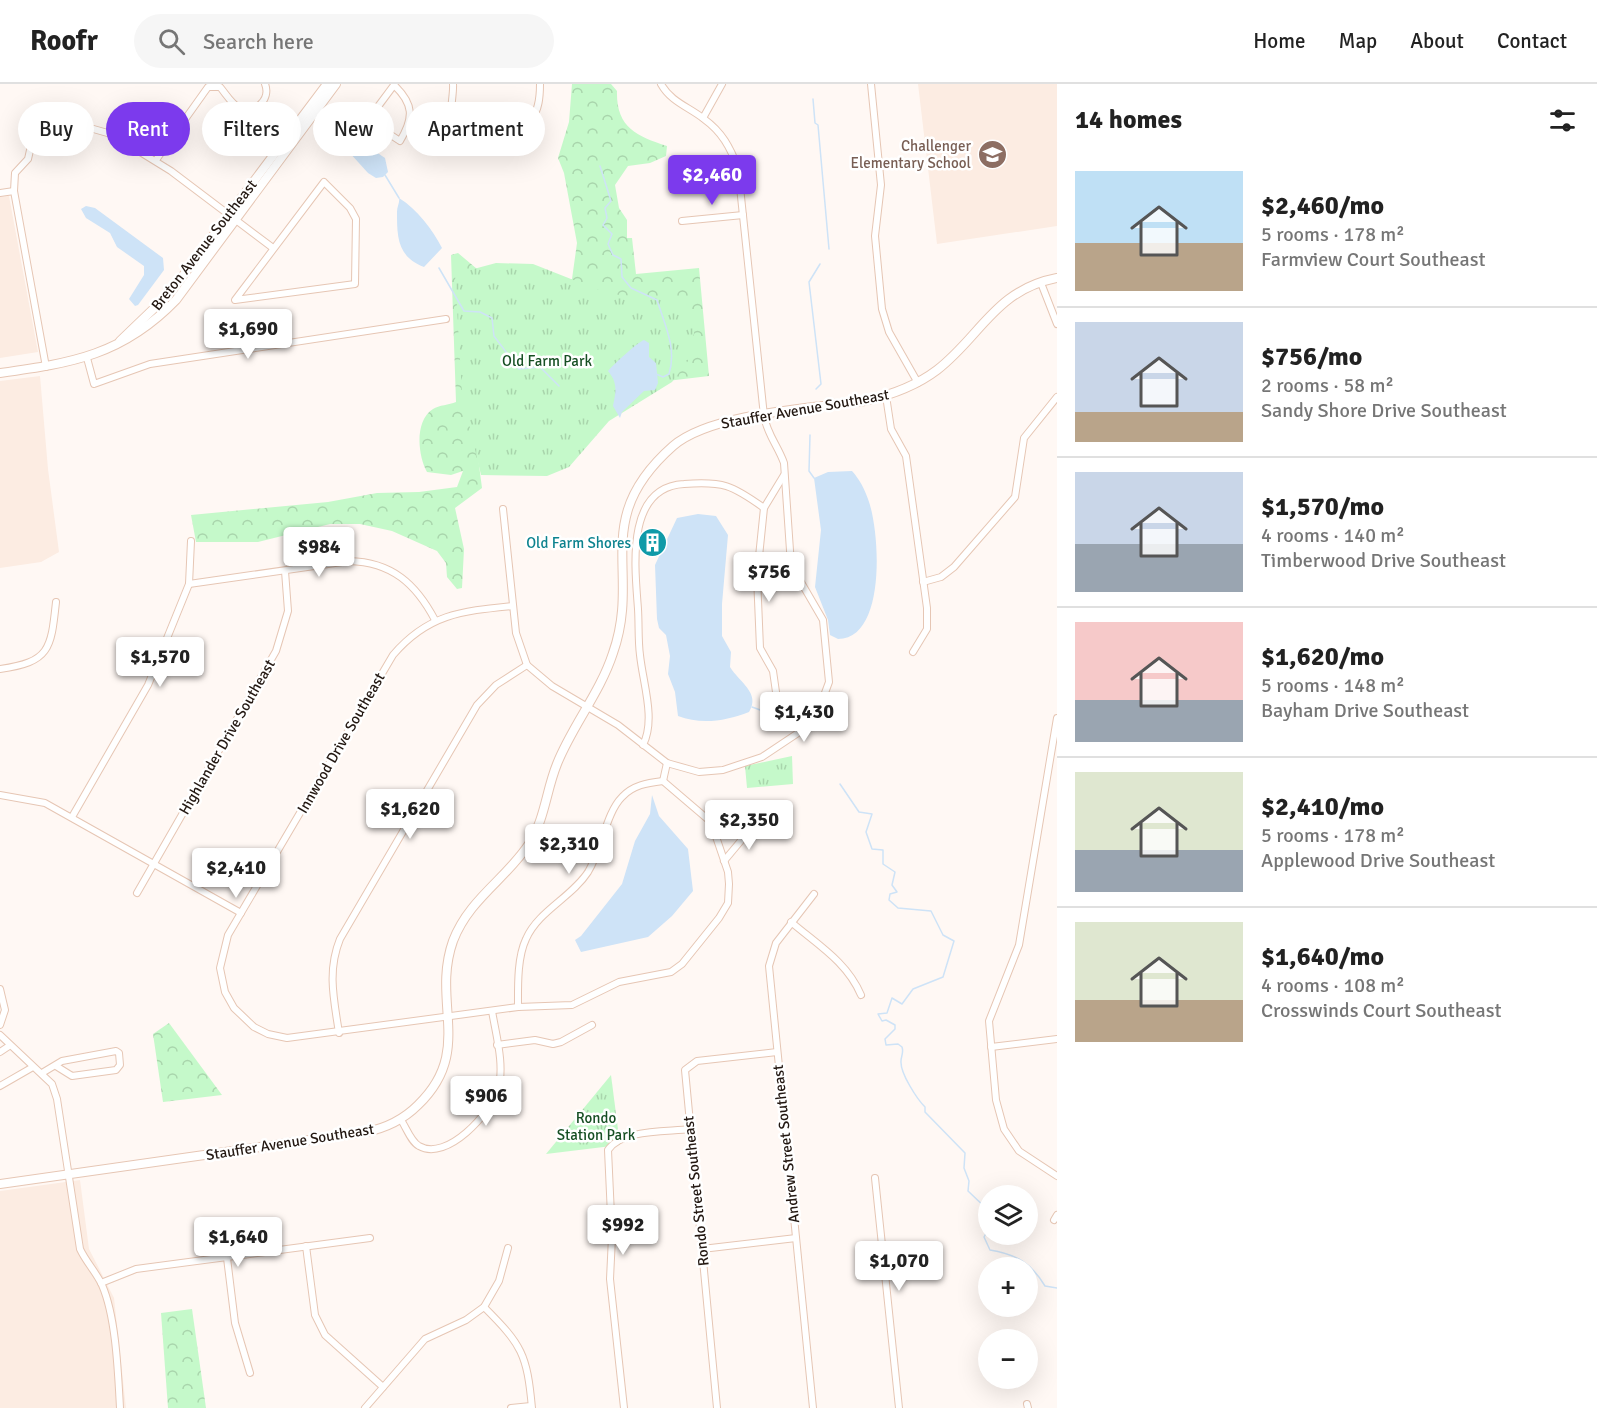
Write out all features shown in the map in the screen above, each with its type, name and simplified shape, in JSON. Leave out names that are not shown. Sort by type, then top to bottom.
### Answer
[{"type":"street","points":[[156,160],[208,87],[220,87],[238,108],[248,109],[264,101],[267,95],[265,84]]},
{"type":"street","name":"Breton Avenue Southeast","points":[[233,215],[327,84]]},
{"type":"street","name":"Breton Avenue Southeast","points":[[0,374],[87,358],[118,344],[170,293],[336,84]]},
{"type":"street","points":[[453,84],[453,131],[467,139],[516,132],[530,122],[535,113],[540,84]]},
{"type":"street","points":[[503,509],[517,641],[527,665],[552,686],[618,725],[667,763],[699,772],[737,767],[781,746],[809,721],[826,692],[828,666],[823,620],[791,565],[784,464],[779,449],[770,436],[764,416],[738,168],[724,137],[703,118],[681,106],[661,84]]},
{"type":"street","points":[[703,118],[722,84]]},
{"type":"street","points":[[871,84],[881,185],[875,236],[882,309],[889,332],[918,383]]},
{"type":"street","points":[[394,85],[405,95],[409,105],[408,129],[400,141],[368,120],[394,85]]},
{"type":"street","points":[[46,367],[14,191],[15,173],[28,159],[36,124],[76,123],[103,129],[156,160],[233,215],[273,248]]},
{"type":"street","points":[[324,182],[350,208],[356,219],[355,285],[236,300],[273,248],[324,182]]},
{"type":"street","points":[[0,193],[14,191]]},
{"type":"street","points":[[682,221],[743,214]]},
{"type":"street","name":"Stauffer Avenue Southeast","points":[[0,1184],[366,1132],[401,1120],[427,1097],[440,1079],[449,1048],[446,973],[459,929],[475,902],[519,857],[532,839],[542,819],[556,765],[588,707],[615,650],[619,628],[620,546],[624,519],[642,480],[675,445],[693,433],[720,423],[886,396],[918,383],[953,356],[991,312],[1013,296],[1057,278]]},
{"type":"street","points":[[1041,283],[1057,324]]},
{"type":"street","points":[[87,358],[94,384],[160,362],[446,319]]},
{"type":"street","points":[[886,396],[891,429],[906,456],[928,622],[922,641],[913,652]]},
{"type":"street","points":[[923,582],[941,577],[954,567],[1014,497],[1024,438],[1057,397]]},
{"type":"street","points":[[784,475],[764,508],[756,576],[760,648],[773,670],[778,706],[809,721]]},
{"type":"street","points":[[643,745],[650,731],[640,653],[635,566],[640,524],[647,504],[657,492],[670,484],[710,482],[723,483],[764,508]]},
{"type":"street","points":[[72,817],[148,684],[189,584],[190,541]]},
{"type":"street","points":[[189,584],[349,561],[372,563],[400,574],[410,583],[423,598],[435,620]]},
{"type":"street","name":"Highlander Drive Southeast","points":[[137,894],[276,651],[288,611],[285,571]]},
{"type":"street","points":[[0,669],[30,664],[45,652],[56,602]]},
{"type":"street","name":"Innwood Drive Southeast","points":[[513,606],[469,611],[435,620],[407,639],[393,655],[228,935],[221,955],[222,982],[234,1008],[249,1024],[268,1034],[291,1038],[518,1007],[572,1005],[619,982],[671,972],[696,946],[728,903],[728,872],[711,822],[663,781]]},
{"type":"street","points":[[339,1033],[331,977],[332,960],[340,939],[477,705],[496,685],[527,665]]},
{"type":"street","points":[[1057,718],[1019,945],[989,1021],[996,1100],[1004,1129],[1019,1151],[1057,1176]]},
{"type":"street","points":[[518,1007],[525,939],[587,874],[602,847],[611,812],[621,798],[632,788],[663,781],[667,763]]},
{"type":"street","points":[[0,795],[38,801],[72,817],[241,913]]},
{"type":"street","points":[[724,861],[754,825]]},
{"type":"street","name":"Andrew Street Southeast","points":[[813,1408],[769,966],[776,943],[814,894]]},
{"type":"street","points":[[791,922],[849,971],[861,995]]},
{"type":"street","points":[[0,989],[5,1010],[0,1025]]},
{"type":"street","points":[[401,1120],[416,1145],[431,1149],[457,1142],[496,1094],[500,1073],[492,1011]]},
{"type":"street","points":[[497,1045],[535,1040],[553,1044],[592,1025]]},
{"type":"street","points":[[0,1035],[9,1046],[52,1084],[57,1099],[80,1249],[87,1264],[101,1283],[108,1305],[120,1408]]},
{"type":"street","points":[[991,1047],[1057,1039]]},
{"type":"street","points":[[0,1052],[9,1046]]},
{"type":"street","points":[[42,1073],[62,1061],[105,1052],[116,1051],[121,1058],[116,1070],[72,1076],[56,1066]]},
{"type":"street","name":"Rondo Street Southeast","points":[[717,1408],[684,1080],[685,1070],[689,1064],[777,1052]]},
{"type":"street","points":[[0,1086],[33,1067]]},
{"type":"street","points":[[624,1408],[610,1279],[612,1233],[608,1150],[612,1144],[635,1135],[690,1129]]},
{"type":"street","points":[[875,1178],[899,1408]]},
{"type":"street","points":[[101,1283],[136,1269],[370,1238]]},
{"type":"street","points":[[702,1249],[796,1238]]},
{"type":"street","points":[[306,1246],[314,1311],[325,1335],[383,1387]]},
{"type":"street","points":[[365,1408],[425,1339],[466,1320],[484,1306],[499,1281],[508,1248]]},
{"type":"street","points":[[226,1258],[235,1323],[250,1373]]},
{"type":"street","points":[[484,1306],[512,1335],[521,1349],[528,1370],[531,1407],[511,1408]]},
{"type":"shaded area","name":"Challenger Elementary School","points":[[918,84],[1057,84],[1057,226],[937,244]]},
{"type":"shaded area","points":[[9,196],[38,352],[0,358],[0,197]]},
{"type":"shaded area","points":[[40,376],[48,469],[59,552],[41,562],[0,568],[0,381]]},
{"type":"shaded area","points":[[80,1180],[89,1249],[114,1298],[126,1408],[0,1408],[0,1191]]},
{"type":"green space","points":[[572,84],[611,84],[617,91],[620,113],[624,122],[637,134],[667,146],[666,156],[650,163],[628,166],[615,185],[619,208],[627,220],[627,238],[632,238],[636,274],[699,268],[709,376],[667,381],[476,442],[482,488],[455,508],[464,549],[462,588],[457,589],[447,577],[446,563],[437,551],[392,531],[360,524],[330,524],[258,542],[196,542],[191,515],[328,502],[377,493],[419,492],[457,487],[463,471],[451,475],[427,472],[420,448],[420,430],[427,414],[435,408],[456,402],[451,255],[458,253],[489,279],[572,279],[577,243],[564,173],[558,158],[569,122]]},
{"type":"green space","name":"Old Farm Park","points":[[496,263],[533,264],[609,294],[681,300],[696,324],[688,361],[672,382],[609,421],[569,467],[547,476],[481,475],[462,394],[455,274]]},
{"type":"green space","points":[[792,756],[793,784],[747,788],[745,766]]},
{"type":"green space","points":[[169,1023],[222,1095],[163,1102],[153,1034]]},
{"type":"green space","name":"Rondo Station Park","points":[[611,1075],[620,1145],[546,1154]]},
{"type":"green space","points":[[192,1309],[206,1408],[168,1408],[161,1313]]},
{"type":"water","points":[[353,156],[382,156],[385,158],[388,172],[383,177],[376,178],[368,173]]},
{"type":"water","points":[[399,198],[424,220],[442,248],[424,267],[408,258],[400,245],[397,221]]},
{"type":"water","points":[[86,206],[95,208],[163,258],[164,270],[138,305],[135,306],[129,299],[144,275],[144,266],[117,247],[110,233],[86,218],[81,209]]},
{"type":"water","points":[[644,340],[649,343],[649,357],[656,363],[658,383],[655,390],[644,391],[622,412],[620,418],[613,406],[615,388],[608,371]]},
{"type":"water","points":[[852,471],[863,488],[872,514],[877,557],[876,581],[872,603],[865,621],[854,634],[838,639],[830,635],[828,620],[815,587],[821,530],[814,478],[828,472]]},
{"type":"water","points":[[698,514],[716,516],[728,535],[722,604],[722,636],[731,652],[730,667],[751,693],[752,699],[749,712],[714,721],[678,716],[675,692],[668,674],[670,656],[666,635],[659,628],[657,619],[655,565],[677,518]]},
{"type":"water","points":[[652,795],[659,816],[688,849],[693,891],[672,916],[648,937],[581,952],[575,940],[581,936],[622,884],[635,841],[650,814]]},
{"type":"waterway","points":[[813,99],[815,123],[818,125],[829,249]]},
{"type":"waterway","points":[[600,166],[611,201],[605,208],[607,218],[603,225],[612,234],[608,244],[613,255],[621,259],[622,277],[631,288],[657,300],[669,337],[672,355],[669,374],[663,377],[656,374]]},
{"type":"waterway","points":[[385,175],[399,198]]},
{"type":"waterway","points":[[816,389],[821,384],[809,282],[820,264]]},
{"type":"waterway","points":[[439,268],[464,311],[480,312],[492,318],[494,336],[519,369],[540,367],[559,386]]},
{"type":"waterway","points":[[810,435],[809,471],[814,478]]},
{"type":"waterway","points":[[752,707],[771,714],[790,727]]},
{"type":"waterway","points":[[840,784],[859,812],[872,814],[866,832],[872,849],[883,850],[883,864],[895,872],[892,885],[897,892],[890,894],[889,900],[898,908],[931,911],[943,935],[954,941],[943,977],[913,989],[902,1004],[892,998],[887,1013],[878,1014],[882,1021],[886,1020],[895,1025],[895,1029],[885,1039],[886,1045],[898,1044],[902,1047],[901,1066],[906,1079],[925,1107],[925,1112],[965,1153],[964,1168],[969,1181],[968,1191],[978,1200]]},
{"type":"waterway","points":[[988,1245],[990,1250],[1008,1254],[1029,1266],[1045,1286],[1057,1288]]},
{"type":"place","name":"Challenger Elementary School","points":[[992,155]]},
{"type":"place","name":"Old Farm Shores","points":[[652,543]]}]
